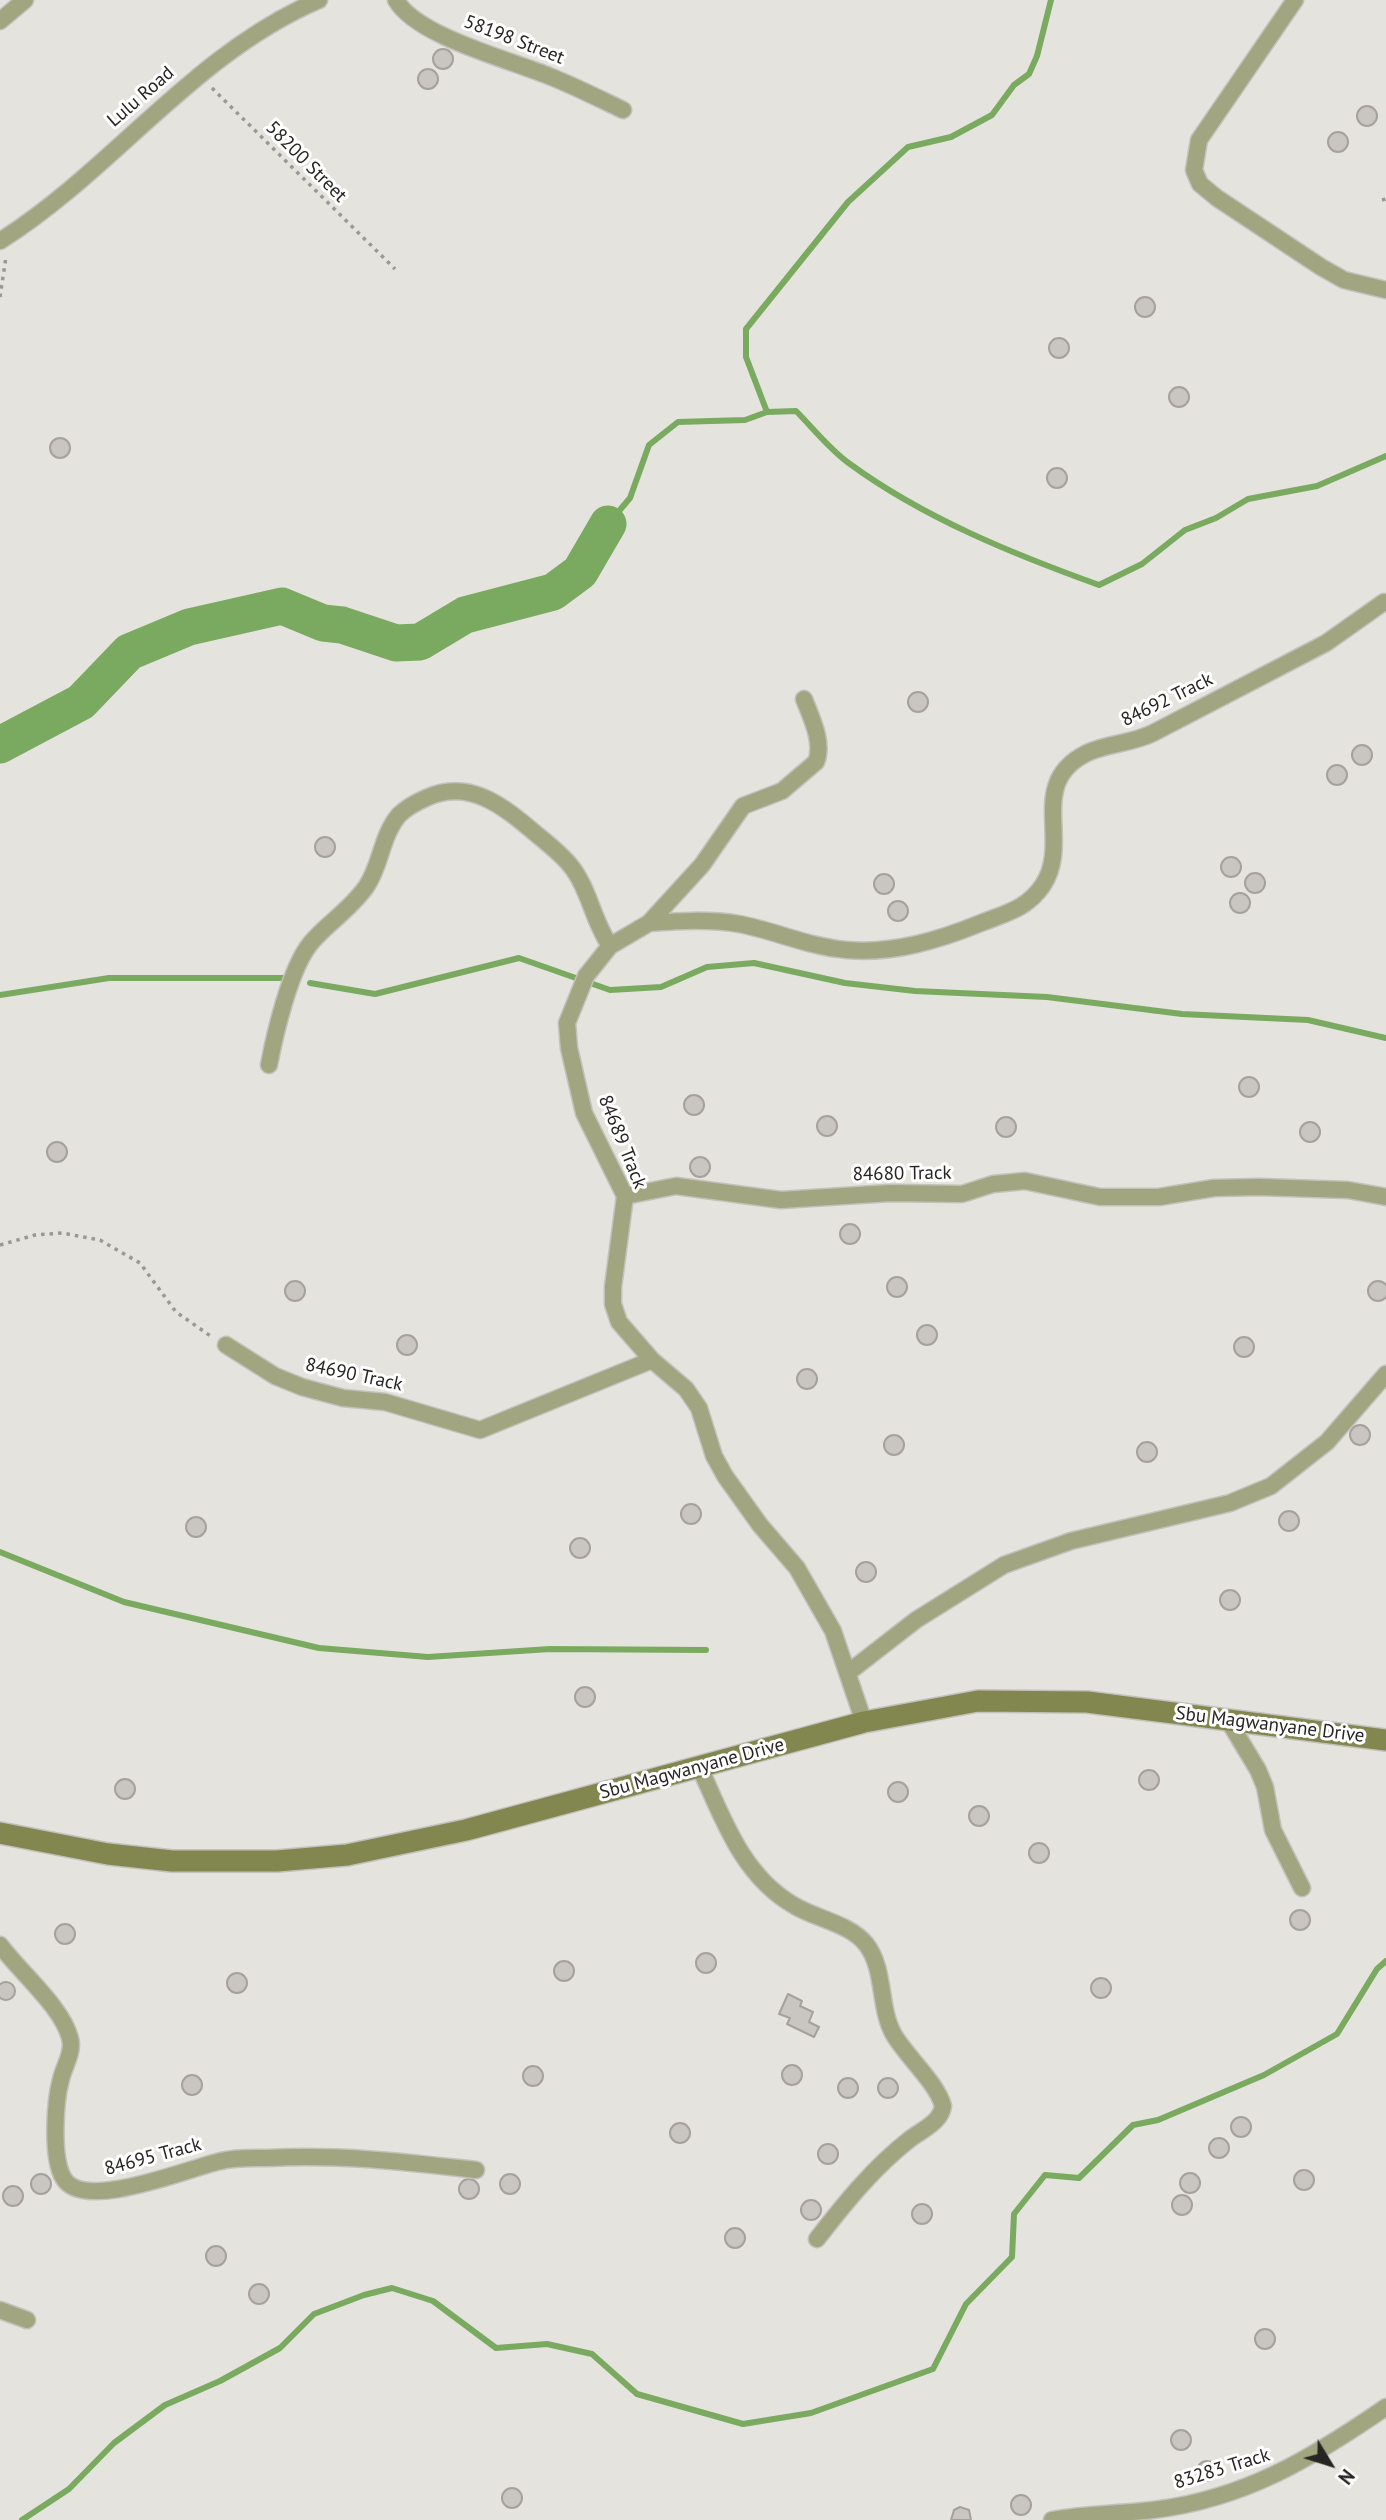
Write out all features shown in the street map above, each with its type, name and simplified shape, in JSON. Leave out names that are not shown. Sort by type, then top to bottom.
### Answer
[{"type":"main road","name":"Sbu Magwanyane Drive","points":[[0,1833],[108,1854],[170,1860],[234,1862],[309,1858],[419,1841],[864,1722],[959,1702],[1042,1699],[1386,1740]]},
{"type":"street","points":[[0,21],[25,0]]},
{"type":"street","name":"Lulu Road","points":[[5,238],[80,178],[198,74],[266,26],[320,0]]},
{"type":"street","name":"58198 Street","points":[[397,0],[409,16],[433,32],[552,77],[623,110]]},
{"type":"street","points":[[1295,0],[1209,123],[1199,141],[1194,170],[1200,184],[1217,198],[1321,267],[1344,280],[1386,290]]},
{"type":"street","name":"84692 Track","points":[[649,923],[710,920],[742,925],[811,945],[862,951],[935,942],[1021,909],[1044,884],[1051,868],[1055,846],[1052,796],[1060,776],[1073,763],[1087,754],[1134,743],[1326,643],[1384,602]]},
{"type":"street","name":"84689 Track","points":[[804,699],[815,729],[818,748],[816,762],[782,791],[743,806],[702,865],[649,923],[610,946],[586,976],[567,1023],[569,1048],[584,1114],[625,1196],[613,1304],[619,1322],[652,1360],[687,1389],[699,1408],[714,1456],[725,1476],[760,1525],[797,1568],[833,1631],[864,1722]]},
{"type":"street","points":[[269,1065],[276,1026],[309,945],[351,906],[368,885],[382,845],[399,815],[437,793],[467,791],[488,798],[552,847],[571,866],[591,912],[610,946]]},
{"type":"street","name":"84680 Track","points":[[625,1196],[676,1186],[781,1200],[891,1193],[962,1194],[993,1184],[1026,1181],[1100,1197],[1159,1197],[1214,1188],[1259,1187],[1348,1190],[1386,1197]]},
{"type":"street","name":"84690 Track","points":[[226,1345],[275,1376],[302,1387],[343,1398],[384,1402],[469,1429],[480,1430],[652,1360]]},
{"type":"street","points":[[849,1672],[916,1620],[1004,1566],[1071,1541],[1230,1503],[1271,1486],[1327,1442],[1386,1374]]},
{"type":"street","points":[[1228,1720],[1258,1770],[1265,1787],[1273,1830],[1302,1888]]},
{"type":"street","points":[[700,1768],[734,1844],[772,1891],[794,1906],[847,1930],[865,1943],[876,1964],[892,2032],[943,2106],[934,2122],[907,2141],[853,2192],[817,2239]]},
{"type":"street","name":"84695 Track","points":[[0,1945],[60,2018],[70,2037],[71,2050],[56,2108],[59,2166],[64,2180],[83,2192],[99,2193],[121,2189],[224,2160],[343,2157],[476,2170]]},
{"type":"street","points":[[0,2310],[27,2320]]},
{"type":"street","name":"83283 Track","points":[[1052,2520],[1157,2515],[1231,2493],[1290,2469],[1386,2406]]},
{"type":"path","name":"58200 Street","points":[[198,74],[395,269]]},
{"type":"path","points":[[0,298],[5,238]]},
{"type":"path","points":[[0,1245],[35,1235],[62,1233],[100,1240],[140,1263],[176,1312],[194,1327],[226,1345]]},
{"type":"building","points":[[443,49],[450,52],[453,59],[450,66],[443,69],[436,66],[433,59],[436,52]]},
{"type":"building","points":[[428,69],[435,72],[438,79],[435,86],[428,89],[421,86],[418,79],[421,72]]},
{"type":"building","points":[[1367,106],[1374,109],[1377,116],[1374,123],[1367,126],[1360,123],[1357,116],[1360,109]]},
{"type":"building","points":[[1338,132],[1345,135],[1348,142],[1345,149],[1338,152],[1331,149],[1328,142],[1331,135]]},
{"type":"building","points":[[1145,297],[1152,300],[1155,307],[1152,314],[1145,317],[1138,314],[1135,307],[1138,300]]},
{"type":"building","points":[[1059,338],[1066,341],[1069,348],[1066,355],[1059,358],[1052,355],[1049,348],[1052,341]]},
{"type":"building","points":[[1179,387],[1186,390],[1189,397],[1186,404],[1179,407],[1172,404],[1169,397],[1172,390]]},
{"type":"building","points":[[60,438],[67,441],[70,448],[67,455],[60,458],[53,455],[50,448],[53,441]]},
{"type":"building","points":[[1057,468],[1064,471],[1067,478],[1064,485],[1057,488],[1050,485],[1047,478],[1050,471]]},
{"type":"building","points":[[918,692],[925,695],[928,702],[925,709],[918,712],[911,709],[908,702],[911,695]]},
{"type":"building","points":[[1362,745],[1369,748],[1372,755],[1369,762],[1362,765],[1355,762],[1352,755],[1355,748]]},
{"type":"building","points":[[1337,765],[1344,768],[1347,775],[1344,782],[1337,785],[1330,782],[1327,775],[1330,768]]},
{"type":"building","points":[[325,837],[332,840],[335,847],[332,854],[325,857],[318,854],[315,847],[318,840]]},
{"type":"building","points":[[1231,857],[1238,860],[1241,867],[1238,874],[1231,877],[1224,874],[1221,867],[1224,860]]},
{"type":"building","points":[[1255,873],[1262,876],[1265,883],[1262,890],[1255,893],[1248,890],[1245,883],[1248,876]]},
{"type":"building","points":[[884,874],[891,877],[894,884],[891,891],[884,894],[877,891],[874,884],[877,877]]},
{"type":"building","points":[[1240,893],[1247,896],[1250,903],[1247,910],[1240,913],[1233,910],[1230,903],[1233,896]]},
{"type":"building","points":[[898,901],[905,904],[908,911],[905,918],[898,921],[891,918],[888,911],[891,904]]},
{"type":"building","points":[[1249,1077],[1256,1080],[1259,1087],[1256,1094],[1249,1097],[1242,1094],[1239,1087],[1242,1080]]},
{"type":"building","points":[[694,1095],[701,1098],[704,1105],[701,1112],[694,1115],[687,1112],[684,1105],[687,1098]]},
{"type":"building","points":[[827,1116],[834,1119],[837,1126],[834,1133],[827,1136],[820,1133],[817,1126],[820,1119]]},
{"type":"building","points":[[1006,1117],[1013,1120],[1016,1127],[1013,1134],[1006,1137],[999,1134],[996,1127],[999,1120]]},
{"type":"building","points":[[1310,1122],[1317,1125],[1320,1132],[1317,1139],[1310,1142],[1303,1139],[1300,1132],[1303,1125]]},
{"type":"building","points":[[57,1142],[64,1145],[67,1152],[64,1159],[57,1162],[50,1159],[47,1152],[50,1145]]},
{"type":"building","points":[[700,1157],[707,1160],[710,1167],[707,1174],[700,1177],[693,1174],[690,1167],[693,1160]]},
{"type":"building","points":[[850,1224],[857,1227],[860,1234],[857,1241],[850,1244],[843,1241],[840,1234],[843,1227]]},
{"type":"building","points":[[897,1277],[904,1280],[907,1287],[904,1294],[897,1297],[890,1294],[887,1287],[890,1280]]},
{"type":"building","points":[[295,1281],[302,1284],[305,1291],[302,1298],[295,1301],[288,1298],[285,1291],[288,1284]]},
{"type":"building","points":[[1378,1281],[1385,1284],[1388,1291],[1385,1298],[1378,1301],[1371,1298],[1368,1291],[1371,1284]]},
{"type":"building","points":[[927,1325],[934,1328],[937,1335],[934,1342],[927,1345],[920,1342],[917,1335],[920,1328]]},
{"type":"building","points":[[407,1335],[414,1338],[417,1345],[414,1352],[407,1355],[400,1352],[397,1345],[400,1338]]},
{"type":"building","points":[[1244,1337],[1251,1340],[1254,1347],[1251,1354],[1244,1357],[1237,1354],[1234,1347],[1237,1340]]},
{"type":"building","points":[[807,1369],[814,1372],[817,1379],[814,1386],[807,1389],[800,1386],[797,1379],[800,1372]]},
{"type":"building","points":[[1360,1425],[1367,1428],[1370,1435],[1367,1442],[1360,1445],[1353,1442],[1350,1435],[1353,1428]]},
{"type":"building","points":[[894,1435],[901,1438],[904,1445],[901,1452],[894,1455],[887,1452],[884,1445],[887,1438]]},
{"type":"building","points":[[1147,1442],[1154,1445],[1157,1452],[1154,1459],[1147,1462],[1140,1459],[1137,1452],[1140,1445]]},
{"type":"building","points":[[691,1504],[698,1507],[701,1514],[698,1521],[691,1524],[684,1521],[681,1514],[684,1507]]},
{"type":"building","points":[[1289,1511],[1296,1514],[1299,1521],[1296,1528],[1289,1531],[1282,1528],[1279,1521],[1282,1514]]},
{"type":"building","points":[[196,1517],[203,1520],[206,1527],[203,1534],[196,1537],[189,1534],[186,1527],[189,1520]]},
{"type":"building","points":[[580,1538],[587,1541],[590,1548],[587,1555],[580,1558],[573,1555],[570,1548],[573,1541]]},
{"type":"building","points":[[866,1562],[873,1565],[876,1572],[873,1579],[866,1582],[859,1579],[856,1572],[859,1565]]},
{"type":"building","points":[[1230,1590],[1237,1593],[1240,1600],[1237,1607],[1230,1610],[1223,1607],[1220,1600],[1223,1593]]},
{"type":"building","points":[[585,1687],[592,1690],[595,1697],[592,1704],[585,1707],[578,1704],[575,1697],[578,1690]]},
{"type":"building","points":[[1149,1770],[1156,1773],[1159,1780],[1156,1787],[1149,1790],[1142,1787],[1139,1780],[1142,1773]]},
{"type":"building","points":[[125,1779],[132,1782],[135,1789],[132,1796],[125,1799],[118,1796],[115,1789],[118,1782]]},
{"type":"building","points":[[898,1782],[905,1785],[908,1792],[905,1799],[898,1802],[891,1799],[888,1792],[891,1785]]},
{"type":"building","points":[[979,1806],[986,1809],[989,1816],[986,1823],[979,1826],[972,1823],[969,1816],[972,1809]]},
{"type":"building","points":[[1039,1843],[1046,1846],[1049,1853],[1046,1860],[1039,1863],[1032,1860],[1029,1853],[1032,1846]]},
{"type":"building","points":[[1300,1910],[1307,1913],[1310,1920],[1307,1927],[1300,1930],[1293,1927],[1290,1920],[1293,1913]]},
{"type":"building","points":[[65,1924],[72,1927],[75,1934],[72,1941],[65,1944],[58,1941],[55,1934],[58,1927]]},
{"type":"building","points":[[706,1953],[713,1956],[716,1963],[713,1970],[706,1973],[699,1970],[696,1963],[699,1956]]},
{"type":"building","points":[[564,1961],[571,1964],[574,1971],[571,1978],[564,1981],[557,1978],[554,1971],[557,1964]]},
{"type":"building","points":[[237,1973],[244,1976],[247,1983],[244,1990],[237,1993],[230,1990],[227,1983],[230,1976]]},
{"type":"building","points":[[1101,1978],[1108,1981],[1111,1988],[1108,1995],[1101,1998],[1094,1995],[1091,1988],[1094,1981]]},
{"type":"building","points":[[6,1982],[12,1985],[15,1991],[12,1997],[6,2000],[0,1997],[-3,1991],[0,1985]]},
{"type":"building","points":[[788,1994],[802,2001],[800,2006],[813,2012],[809,2022],[819,2027],[814,2037],[787,2024],[790,2018],[779,2014]]},
{"type":"building","points":[[792,2065],[799,2068],[802,2075],[799,2082],[792,2085],[785,2082],[782,2075],[785,2068]]},
{"type":"building","points":[[533,2066],[540,2069],[543,2076],[540,2083],[533,2086],[526,2083],[523,2076],[526,2069]]},
{"type":"building","points":[[192,2075],[199,2078],[202,2085],[199,2092],[192,2095],[185,2092],[182,2085],[185,2078]]},
{"type":"building","points":[[848,2078],[855,2081],[858,2088],[855,2095],[848,2098],[841,2095],[838,2088],[841,2081]]},
{"type":"building","points":[[888,2078],[895,2081],[898,2088],[895,2095],[888,2098],[881,2095],[878,2088],[881,2081]]},
{"type":"building","points":[[1241,2117],[1248,2120],[1251,2127],[1248,2134],[1241,2137],[1234,2134],[1231,2127],[1234,2120]]},
{"type":"building","points":[[680,2123],[687,2126],[690,2133],[687,2140],[680,2143],[673,2140],[670,2133],[673,2126]]},
{"type":"building","points":[[1219,2138],[1226,2141],[1229,2148],[1226,2155],[1219,2158],[1212,2155],[1209,2148],[1212,2141]]},
{"type":"building","points":[[828,2144],[835,2147],[838,2154],[835,2161],[828,2164],[821,2161],[818,2154],[821,2147]]},
{"type":"building","points":[[1304,2170],[1311,2173],[1314,2180],[1311,2187],[1304,2190],[1297,2187],[1294,2180],[1297,2173]]},
{"type":"building","points":[[1190,2173],[1197,2176],[1200,2183],[1197,2190],[1190,2193],[1183,2190],[1180,2183],[1183,2176]]},
{"type":"building","points":[[41,2174],[48,2177],[51,2184],[48,2191],[41,2194],[34,2191],[31,2184],[34,2177]]},
{"type":"building","points":[[510,2174],[517,2177],[520,2184],[517,2191],[510,2194],[503,2191],[500,2184],[503,2177]]},
{"type":"building","points":[[469,2179],[476,2182],[479,2189],[476,2196],[469,2199],[462,2196],[459,2189],[462,2182]]},
{"type":"building","points":[[13,2186],[20,2189],[23,2196],[20,2203],[13,2206],[6,2203],[3,2196],[6,2189]]},
{"type":"building","points":[[1182,2195],[1189,2198],[1192,2205],[1189,2212],[1182,2215],[1175,2212],[1172,2205],[1175,2198]]},
{"type":"building","points":[[811,2200],[818,2203],[821,2210],[818,2217],[811,2220],[804,2217],[801,2210],[804,2203]]},
{"type":"building","points":[[922,2204],[929,2207],[932,2214],[929,2221],[922,2224],[915,2221],[912,2214],[915,2207]]},
{"type":"building","points":[[735,2228],[742,2231],[745,2238],[742,2245],[735,2248],[728,2245],[725,2238],[728,2231]]},
{"type":"building","points":[[216,2246],[223,2249],[226,2256],[223,2263],[216,2266],[209,2263],[206,2256],[209,2249]]},
{"type":"building","points":[[259,2284],[266,2287],[269,2294],[266,2301],[259,2304],[252,2301],[249,2294],[252,2287]]},
{"type":"building","points":[[1265,2329],[1272,2332],[1275,2339],[1272,2346],[1265,2349],[1258,2346],[1255,2339],[1258,2332]]},
{"type":"building","points":[[1181,2430],[1188,2433],[1191,2440],[1188,2447],[1181,2450],[1174,2447],[1171,2440],[1174,2433]]},
{"type":"building","points":[[1207,2461],[1214,2464],[1217,2471],[1214,2478],[1207,2481],[1200,2478],[1197,2471],[1200,2464]]},
{"type":"building","points":[[512,2488],[519,2491],[522,2498],[519,2505],[512,2508],[505,2505],[502,2498],[505,2491]]},
{"type":"building","points":[[1021,2495],[1028,2498],[1031,2505],[1028,2512],[1021,2515],[1014,2512],[1011,2505],[1014,2498]]},
{"type":"building","points":[[960,2507],[969,2510],[971,2520],[951,2520],[954,2510]]},
{"type":"waterway","points":[[767,412],[746,357],[746,329],[848,202],[908,147],[951,137],[992,115],[1014,85],[1029,74],[1037,56],[1051,0]]},
{"type":"waterway","points":[[608,524],[630,498],[649,445],[678,422],[745,420],[767,412],[796,411],[843,458],[908,501],[970,533],[1099,585],[1142,564],[1185,530],[1216,518],[1248,499],[1317,486],[1386,456]]},
{"type":"waterway","points":[[0,745],[81,702],[129,652],[189,627],[282,606],[323,623],[342,625],[396,643],[420,642],[465,615],[553,592],[580,572],[608,524]]},
{"type":"waterway","points":[[310,983],[375,994],[519,958],[610,990],[661,987],[707,967],[754,963],[845,983],[915,991],[1047,997],[1182,1014],[1308,1020],[1386,1038]]},
{"type":"waterway","points":[[0,995],[109,978],[286,978]]},
{"type":"waterway","points":[[0,1552],[124,1602],[319,1648],[428,1657],[550,1649],[706,1650]]},
{"type":"waterway","points":[[22,2520],[69,2489],[114,2443],[165,2405],[220,2381],[280,2348],[314,2314],[364,2295],[392,2288],[433,2301],[496,2348],[547,2344],[592,2354],[637,2394],[743,2424],[811,2413],[933,2369],[966,2304],[1012,2257],[1014,2214],[1045,2175],[1079,2178],[1133,2125],[1158,2120],[1264,2075],[1337,2034],[1377,1969],[1386,1961]]}]
